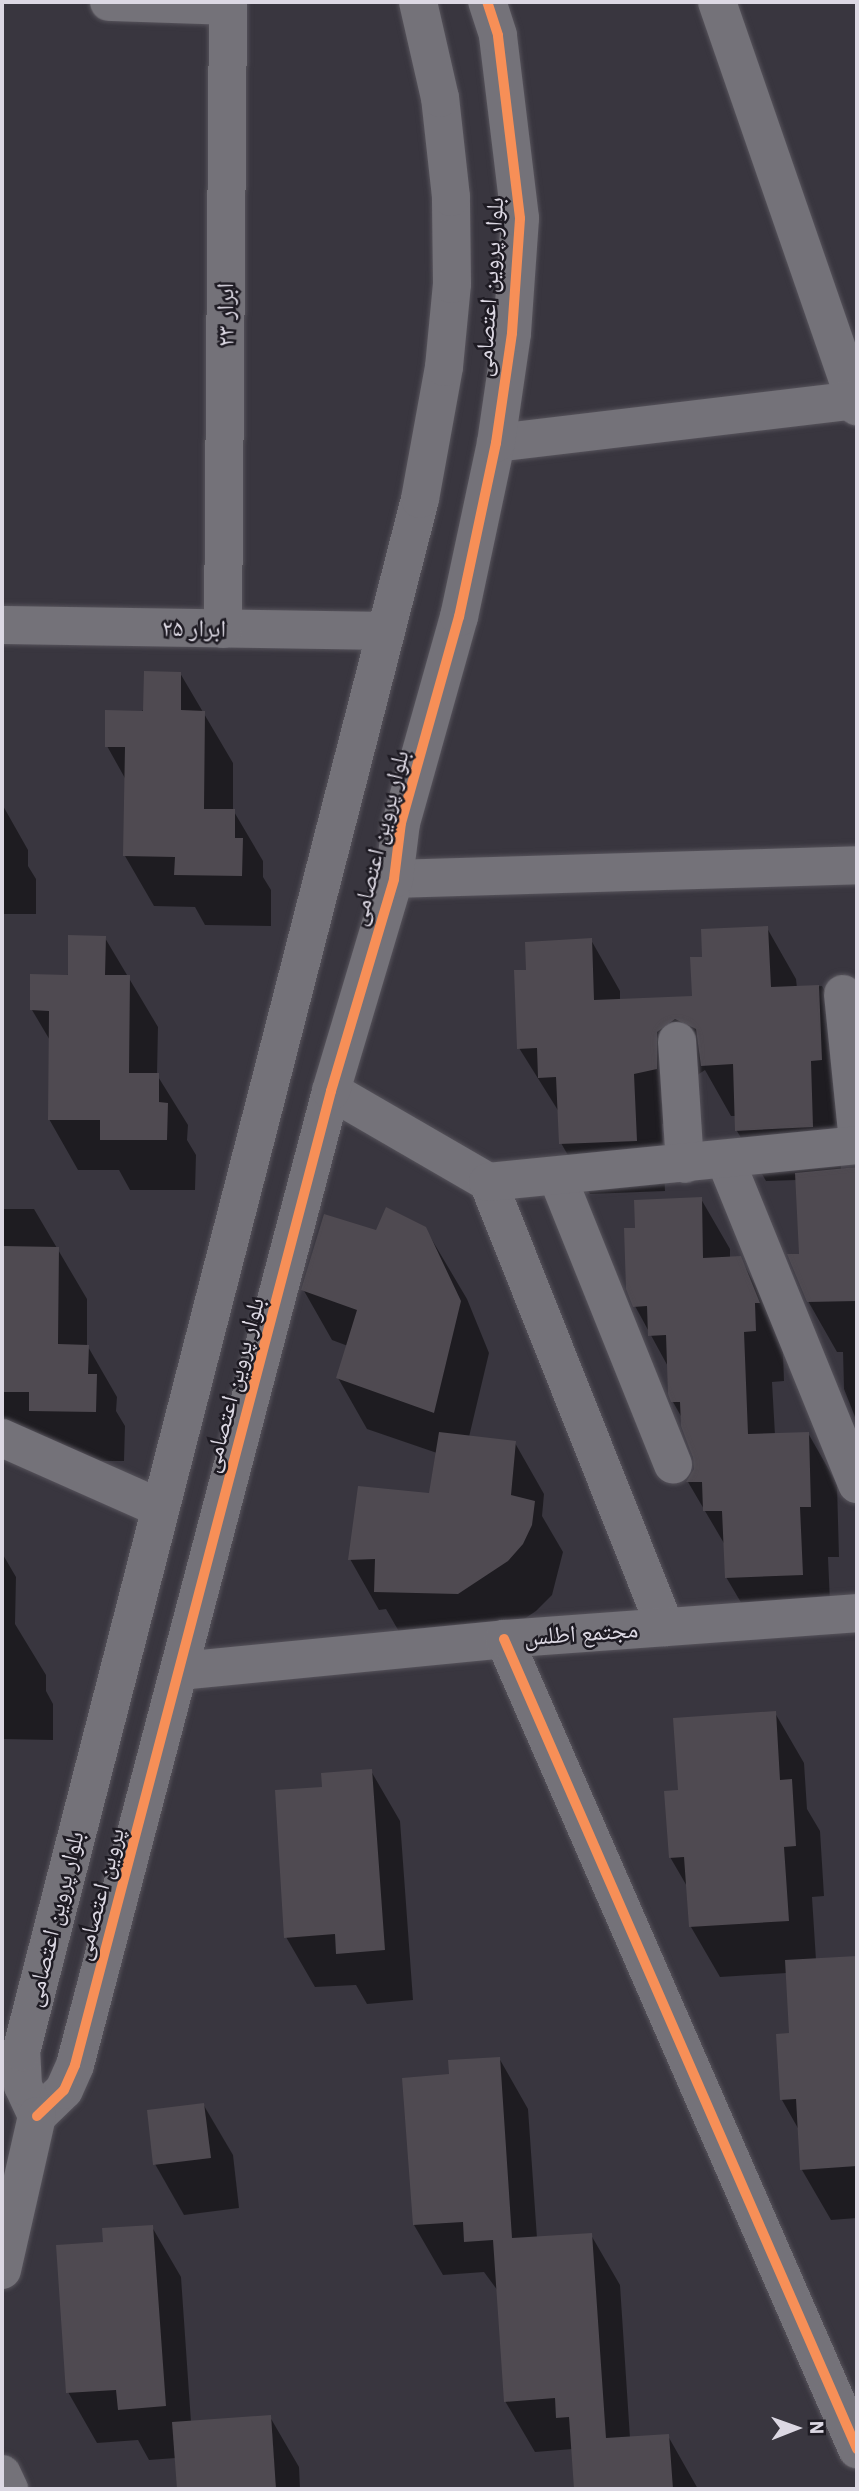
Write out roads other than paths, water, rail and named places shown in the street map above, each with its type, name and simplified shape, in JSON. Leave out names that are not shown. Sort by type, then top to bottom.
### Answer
[{"type":"street","points":[[110,2],[228,4]]},
{"type":"street","name":"بلوار پروین اعتصامی","points":[[37,2116],[23,2086],[21,2052],[425,473],[444,367],[452,284],[451,197],[440,99],[418,2]]},
{"type":"street","name":"بلوار پروین اعتصامی","points":[[180,1671],[331,1091],[394,879],[401,823],[459,617],[496,443],[512,333],[520,218],[498,35],[487,2]]},
{"type":"street","points":[[496,443],[856,403],[717,2]]},
{"type":"street","name":"ابرار ۲۳","points":[[223,629],[228,4]]},
{"type":"street","name":"ابرار ۲۵","points":[[2,625],[386,631]]},
{"type":"street","points":[[394,879],[857,865]]},
{"type":"street","points":[[844,994],[857,1133]]},
{"type":"street","points":[[677,1041],[685,1164]]},
{"type":"street","points":[[331,1091],[488,1182],[857,1145]]},
{"type":"street","points":[[725,1159],[857,1484]]},
{"type":"street","points":[[557,1176],[673,1465]]},
{"type":"street","points":[[488,1182],[665,1627]]},
{"type":"street","points":[[2,1438],[160,1508]]},
{"type":"street","name":"مجتمع اطلس","points":[[180,1671],[504,1639],[857,1613]]},
{"type":"street","points":[[504,1639],[857,2449]]},
{"type":"street","name":"پروین اعتصامی","points":[[37,2116],[64,2090],[75,2066],[180,1671]]},
{"type":"street","points":[[2,2270],[37,2116]]},
{"type":"street","points":[[2,2473],[9,2489]]}]
